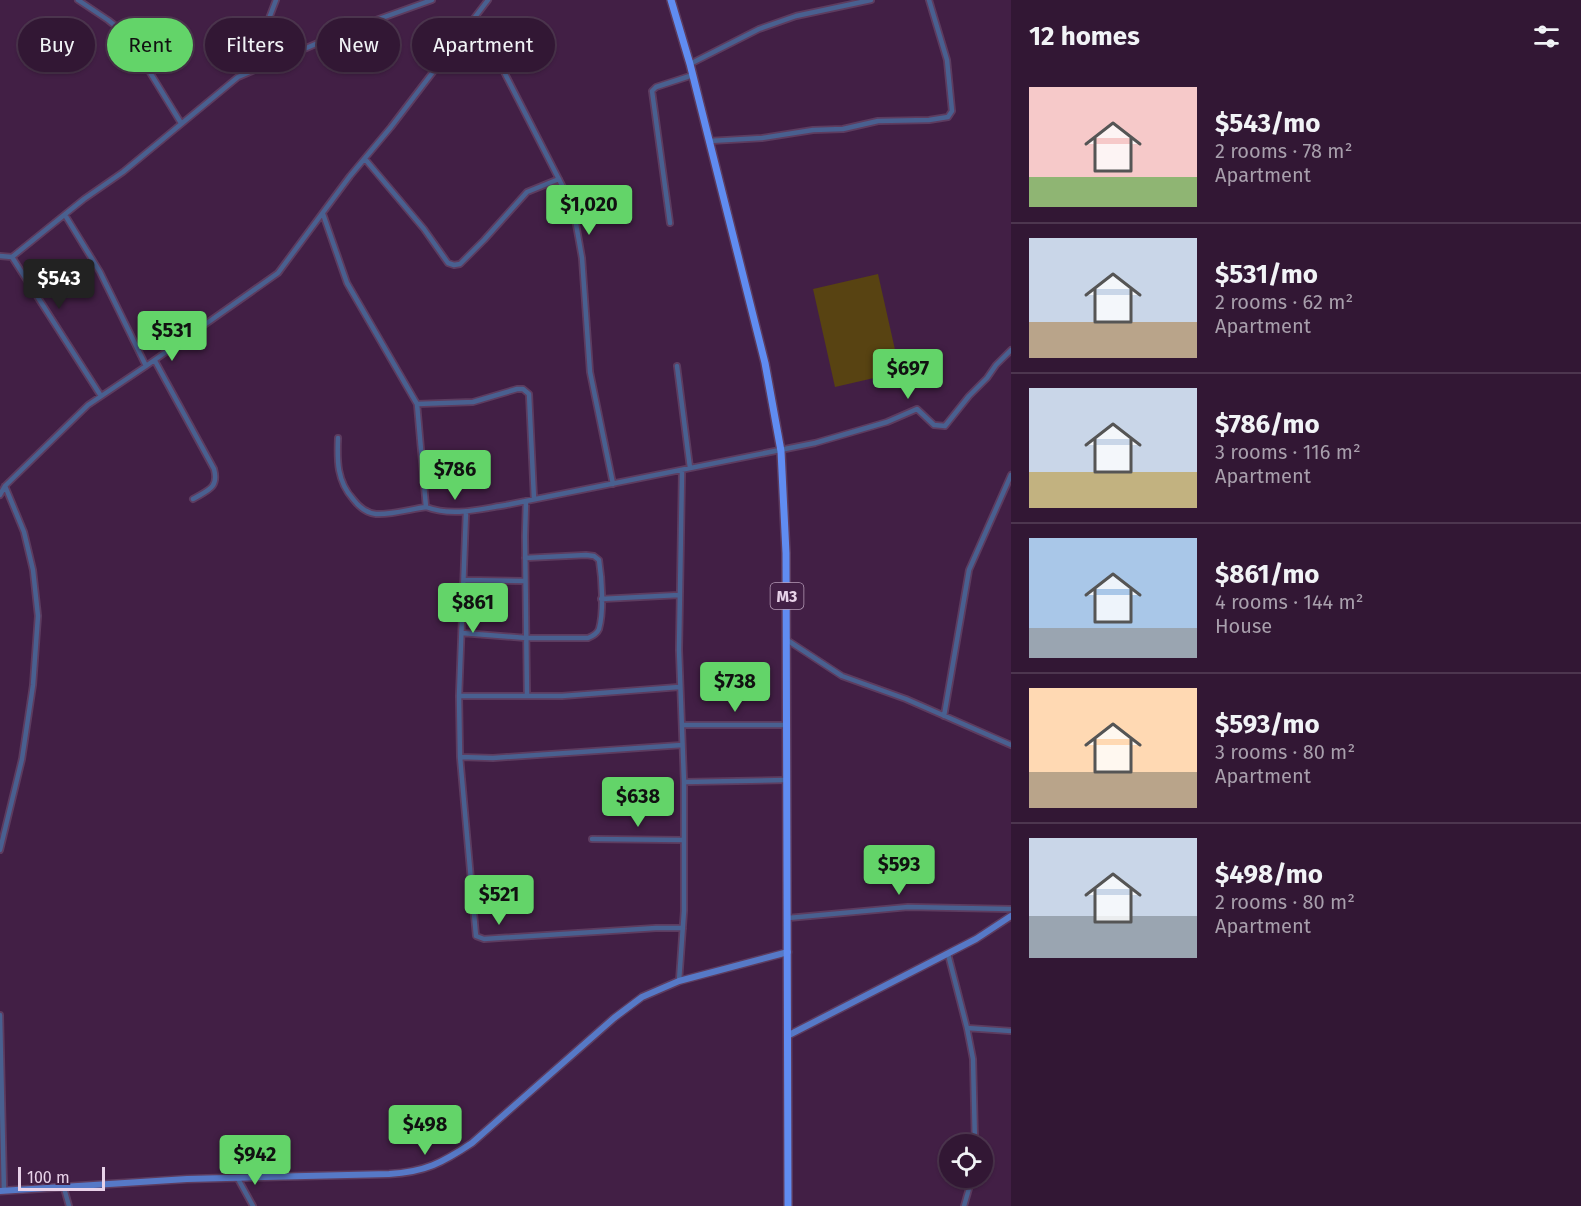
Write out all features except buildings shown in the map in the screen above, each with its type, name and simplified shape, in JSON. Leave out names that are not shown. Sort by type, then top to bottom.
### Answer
[{"type":"main road","name":"M3","points":[[671,0],[693,75],[765,363],[781,451],[786,520],[788,1206]]},
{"type":"street","points":[[78,0],[127,35],[181,123]]},
{"type":"street","points":[[269,18],[276,0]]},
{"type":"street","points":[[305,48],[432,0]]},
{"type":"street","points":[[0,495],[5,486],[88,405],[278,273],[488,0]]},
{"type":"street","points":[[690,64],[759,30],[796,16],[871,0]]},
{"type":"street","points":[[710,141],[843,129],[878,121],[929,120],[948,117],[952,111],[947,60],[929,0]]},
{"type":"street","points":[[476,17],[566,193],[576,224],[582,258],[590,372],[613,484]]},
{"type":"street","points":[[0,256],[12,257],[123,172],[238,77],[247,72]]},
{"type":"street","points":[[670,223],[652,91],[656,87],[693,75]]},
{"type":"street","points":[[365,159],[424,229],[448,263],[454,265],[460,264],[527,192],[559,179]]},
{"type":"street","points":[[323,214],[347,283],[417,404],[426,507]]},
{"type":"street","points":[[65,215],[100,272],[146,366]]},
{"type":"street","points":[[12,257],[101,396]]},
{"type":"street","points":[[339,438],[337,456],[340,480],[358,506],[366,511],[376,514],[426,507],[441,512],[466,512],[781,451],[868,428],[917,409],[934,425],[945,426],[1011,350]]},
{"type":"street","points":[[154,361],[217,478],[213,487],[193,499]]},
{"type":"street","points":[[677,366],[690,468]]},
{"type":"street","points":[[417,404],[473,402],[517,389],[527,391],[529,394],[534,499]]},
{"type":"street","points":[[680,981],[684,840],[679,595],[682,471]]},
{"type":"street","points":[[944,716],[969,570],[1011,475]]},
{"type":"street","points":[[0,850],[23,748],[33,685],[38,616],[33,570],[24,532],[5,486]]},
{"type":"street","points":[[526,501],[527,696]]},
{"type":"street","points":[[466,512],[459,696],[460,757],[476,936],[484,939],[683,928]]},
{"type":"street","points":[[462,633],[526,638],[595,636],[598,630],[601,599],[599,560],[594,556],[525,558]]},
{"type":"street","points":[[464,580],[525,581]]},
{"type":"street","points":[[601,599],[679,595]]},
{"type":"street","points":[[787,640],[842,676],[906,699],[1011,745]]},
{"type":"street","points":[[459,696],[591,694],[680,687]]},
{"type":"street","points":[[682,725],[786,725]]},
{"type":"street","points":[[460,757],[493,758],[682,745]]},
{"type":"street","points":[[684,782],[787,780]]},
{"type":"street","points":[[592,839],[684,840]]},
{"type":"street","points":[[788,918],[908,907],[1011,909]]},
{"type":"street","points":[[789,1035],[976,939],[1011,916]]},
{"type":"street","points":[[0,1015],[2,1191],[237,1177],[318,1177],[413,1173],[429,1168],[472,1143],[642,997],[680,981],[788,952]]},
{"type":"street","points":[[948,954],[968,1028],[974,1070],[975,1134]]},
{"type":"street","points":[[968,1028],[1011,1031]]},
{"type":"street","points":[[237,1177],[253,1206]]},
{"type":"street","points":[[64,1188],[69,1206]]},
{"type":"street","points":[[964,1206],[969,1188]]},
{"type":"shaded area","points":[[878,274],[900,372],[835,387],[813,289]]}]
